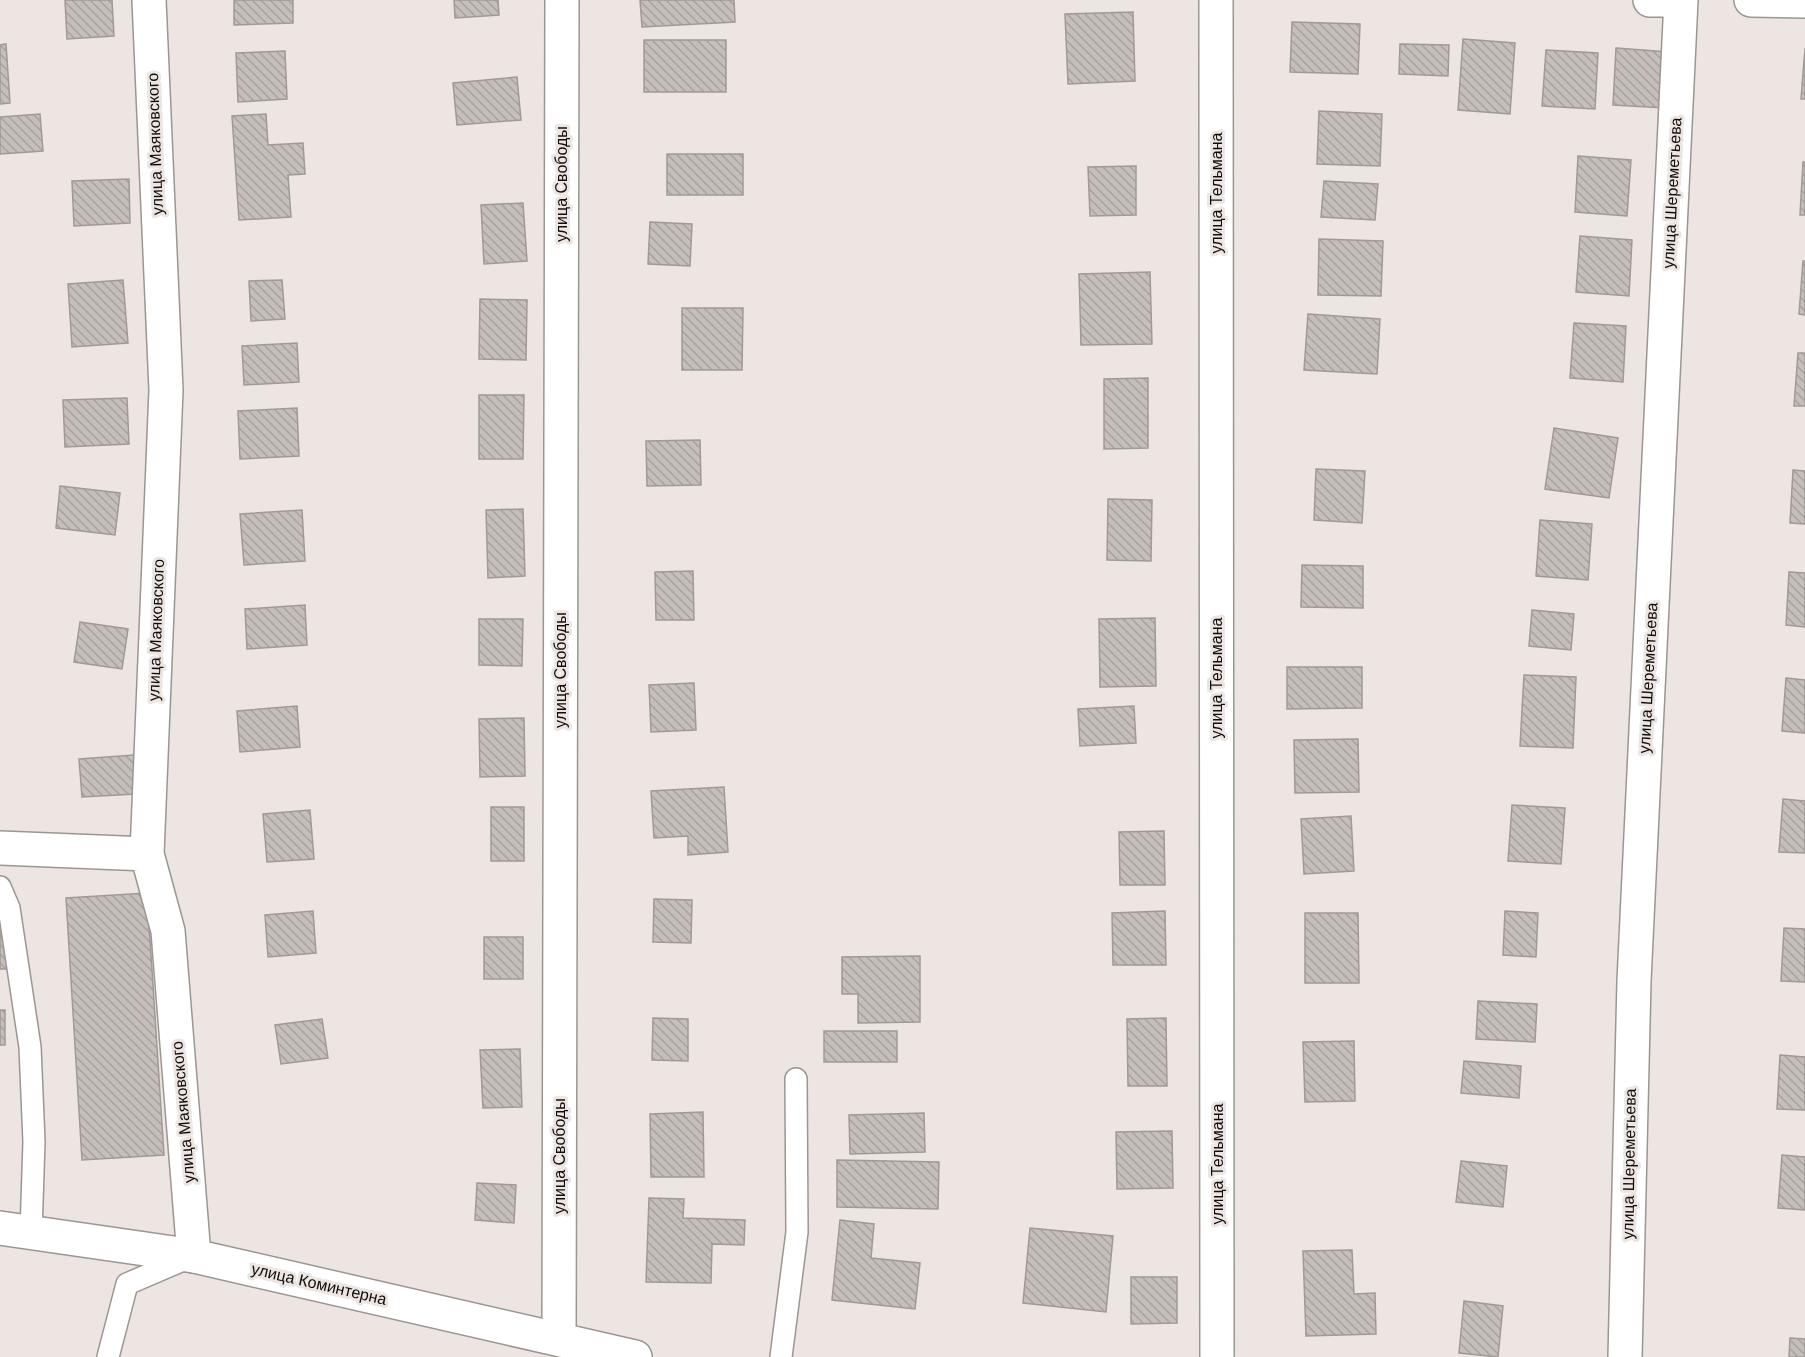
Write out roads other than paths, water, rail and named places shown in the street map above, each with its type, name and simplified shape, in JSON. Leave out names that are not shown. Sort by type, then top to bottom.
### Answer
[{"type":"street","name":"улица Маяковского","points":[[149,0],[166,390],[147,854],[168,930],[194,1256]]},
{"type":"street","name":"улица Свободы","points":[[559,1339],[562,0]]},
{"type":"street","name":"улица Тельмана","points":[[1216,0],[1217,1357]]},
{"type":"street","points":[[1650,0],[1665,0]]},
{"type":"street","name":"улица Шереметьева","points":[[1625,1357],[1634,981],[1681,0]]},
{"type":"street","points":[[1751,0],[1805,1]]},
{"type":"street","points":[[0,848],[147,854]]},
{"type":"street","name":"улица Коминтерна","points":[[15,1230],[194,1256],[635,1357]]},
{"type":"lane","points":[[0,887],[9,908],[30,1047],[34,1142],[15,1230]]},
{"type":"lane","points":[[782,1357],[797,1232],[796,1078]]},
{"type":"lane","points":[[108,1357],[127,1284],[194,1256]]}]
